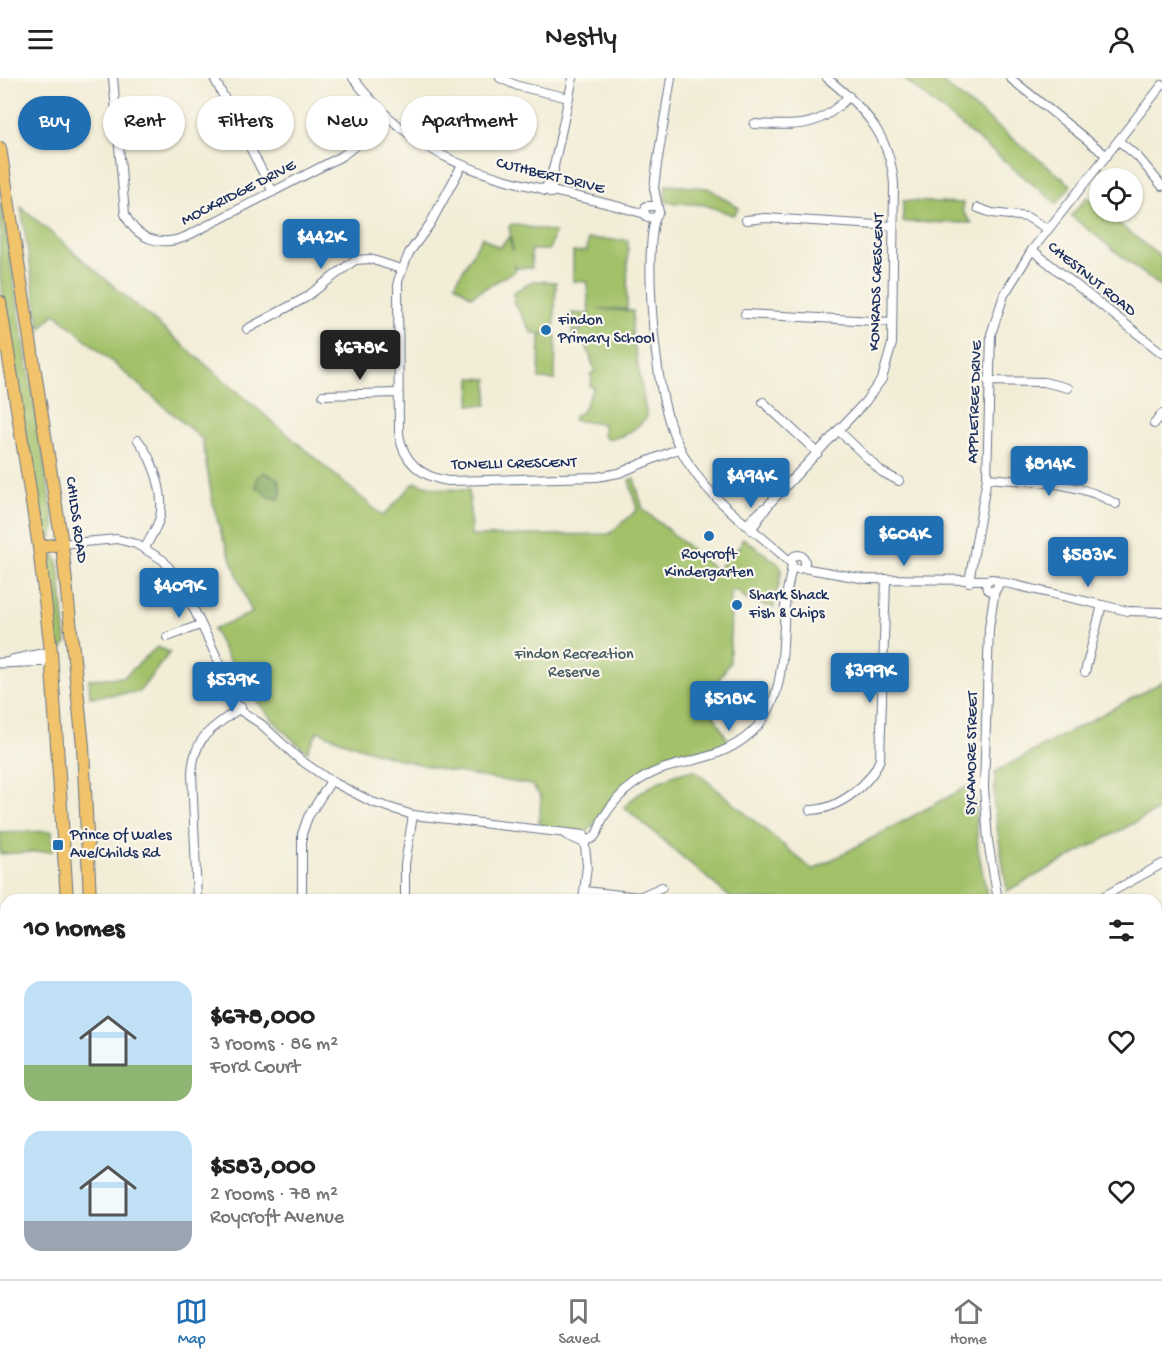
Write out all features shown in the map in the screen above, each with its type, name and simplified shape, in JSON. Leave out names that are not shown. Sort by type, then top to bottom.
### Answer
[{"type":"main road","name":"CHILDS ROAD","points":[[0,148],[3,190],[62,544],[82,736],[90,894]]},
{"type":"main road","points":[[0,302],[39,547],[51,657],[67,894]]},
{"type":"main road","points":[[39,547],[62,544]]},
{"type":"main road","points":[[51,657],[74,655]]},
{"type":"main road","points":[[85,894],[88,845]]},
{"type":"street","name":"MOCKRIDGE DRIVE","points":[[113,78],[124,207],[128,221],[144,236],[160,242],[177,240],[351,150]]},
{"type":"street","points":[[214,78],[273,192]]},
{"type":"street","name":"CUTHBERT DRIVE","points":[[353,78],[369,96]]},
{"type":"street","points":[[500,78],[518,86],[569,98]]},
{"type":"street","points":[[548,192],[573,78]]},
{"type":"street","points":[[671,78],[654,188],[645,211],[651,234],[652,301],[668,418],[679,445],[707,488],[748,527],[778,551],[797,563],[837,575],[1013,586],[1128,611],[1162,612]]},
{"type":"street","name":"KONRADS CRESCENT","points":[[748,527],[869,397],[882,379],[890,357],[893,178],[888,150],[868,114],[827,78]]},
{"type":"street","points":[[1010,78],[1107,156]]},
{"type":"street","name":"APPLETREE DRIVE","points":[[969,582],[987,478],[991,334],[999,307],[1015,273],[1032,250],[1160,90]]},
{"type":"street","points":[[754,124],[805,125],[817,122],[834,113],[849,96]]},
{"type":"street","name":"CUTHBERT DRIVE","points":[[389,117],[420,141],[459,164],[494,178],[630,209],[645,211],[656,206]]},
{"type":"street","points":[[1119,141],[1138,157],[1162,186]]},
{"type":"street","name":"TONELLI CRESCENT","points":[[459,164],[430,224],[401,269],[396,302],[399,434],[402,449],[413,466],[427,476],[441,480],[597,477],[619,473],[679,445]]},
{"type":"street","points":[[651,234],[659,212],[654,188]]},
{"type":"street","points":[[978,208],[992,213],[1027,217],[1048,229]]},
{"type":"street","points":[[645,211],[655,218]]},
{"type":"street","points":[[746,220],[765,218],[893,226]]},
{"type":"street","name":"CHESTNUT ROAD","points":[[1032,250],[1162,353]]},
{"type":"street","points":[[247,329],[305,298],[356,260],[370,259],[401,269]]},
{"type":"street","points":[[745,314],[892,322]]},
{"type":"street","points":[[988,381],[1044,382],[1068,388]]},
{"type":"street","points":[[323,394],[398,393]]},
{"type":"street","points":[[763,402],[818,453]]},
{"type":"street","points":[[1154,423],[1162,414]]},
{"type":"street","points":[[838,430],[882,472],[899,481]]},
{"type":"street","points":[[138,440],[154,466],[160,508],[157,524],[146,548]]},
{"type":"street","points":[[987,478],[1053,484],[1095,493],[1116,504]]},
{"type":"street","points":[[62,544],[106,538],[127,541],[146,548],[163,560],[177,575],[240,707],[298,759],[331,781],[372,802],[413,815],[564,834],[585,839]]},
{"type":"street","points":[[585,839],[601,822],[612,805],[644,777],[670,765],[728,748],[744,737],[762,718],[774,699],[780,680],[785,599],[797,563]]},
{"type":"street","points":[[810,810],[828,806],[864,785],[876,770],[880,759],[885,579]]},
{"type":"street","name":"SYCAMORE STREET","points":[[992,586],[985,807],[997,894]]},
{"type":"street","points":[[1085,672],[1102,605]]},
{"type":"street","points":[[167,637],[201,625]]},
{"type":"street","points":[[2,662],[51,657]]},
{"type":"street","points":[[197,894],[192,772],[195,754],[209,729],[240,707]]},
{"type":"street","points":[[302,894],[302,834],[308,817],[331,781]]},
{"type":"street","points":[[405,894],[405,864],[413,815]]},
{"type":"street","points":[[585,839],[591,852],[587,866],[585,894]]},
{"type":"street","points":[[1108,894],[1162,864]]},
{"type":"street","points":[[645,894],[662,886]]},
{"type":"street","points":[[585,891],[612,894]]},
{"type":"green space","points":[[903,78],[943,78],[943,83],[1071,185],[1057,204]]},
{"type":"green space","points":[[666,185],[708,188],[739,208],[733,215],[705,205],[665,202]]},
{"type":"green space","points":[[0,197],[55,529],[50,539],[41,531],[0,277]]},
{"type":"green space","points":[[1087,197],[1089,199],[1089,222],[1117,222],[1162,258],[1162,288],[1071,216]]},
{"type":"green space","points":[[903,201],[963,203],[963,212],[972,223],[903,222]]},
{"type":"green space","name":"Findon Recreation Reserve","points":[[21,207],[383,516],[415,482],[439,489],[469,490],[471,536],[609,534],[637,510],[629,480],[634,478],[643,509],[716,570],[740,546],[743,538],[781,566],[774,608],[747,600],[738,591],[731,591],[730,662],[706,701],[729,742],[663,763],[638,775],[622,788],[585,833],[568,832],[539,825],[541,797],[532,785],[423,765],[370,751],[318,731],[307,752],[278,725],[253,696],[231,664],[213,629],[252,613],[222,536],[213,504],[202,439],[55,313],[40,329]]},
{"type":"green space","points":[[512,224],[555,232],[549,250],[531,250],[532,268],[516,268],[514,263],[515,271],[471,296],[455,284],[482,237],[499,248],[509,237],[513,251],[509,226]]},
{"type":"green space","points":[[588,239],[628,240],[627,309],[597,309],[633,311],[632,333],[647,417],[629,432],[606,439],[603,435],[603,424],[573,420],[575,415],[582,412],[594,387],[590,386],[592,379],[590,374],[595,371],[586,345],[576,341],[585,323],[572,335],[572,313],[587,314],[587,320],[589,317],[587,282],[573,281],[573,252],[587,251]]},
{"type":"green space","points":[[533,281],[556,282],[554,334],[532,333],[513,301],[515,299],[512,293]]},
{"type":"green space","points":[[540,335],[556,336],[555,380],[539,379]]},
{"type":"green space","points":[[471,378],[488,379],[487,405],[470,405]]},
{"type":"green space","points":[[264,472],[278,479],[282,491],[279,499],[271,498],[256,487],[257,477]]},
{"type":"green space","points":[[53,552],[59,564],[66,643],[62,649],[56,643],[53,632],[48,560],[49,553]]},
{"type":"green space","points":[[157,647],[170,652],[139,692],[90,697],[89,679],[124,677]]},
{"type":"green space","points":[[1162,682],[1162,808],[1007,891],[994,807],[995,772]]},
{"type":"green space","points":[[694,770],[813,870],[974,783],[978,849],[987,894],[726,894],[624,807],[639,793],[674,775]]},
{"type":"green space","points":[[52,831],[53,851],[0,854],[0,833]]},
{"type":"place","name":"Findon Primary School","points":[[546,330]]},
{"type":"place","name":"Roycroft Kindergarten","points":[[709,536]]},
{"type":"place","name":"Shark Shack Fish & Chips","points":[[737,605]]},
{"type":"place","name":"Prince Of Wales Ave/Childs Rd","points":[[58,845]]}]
